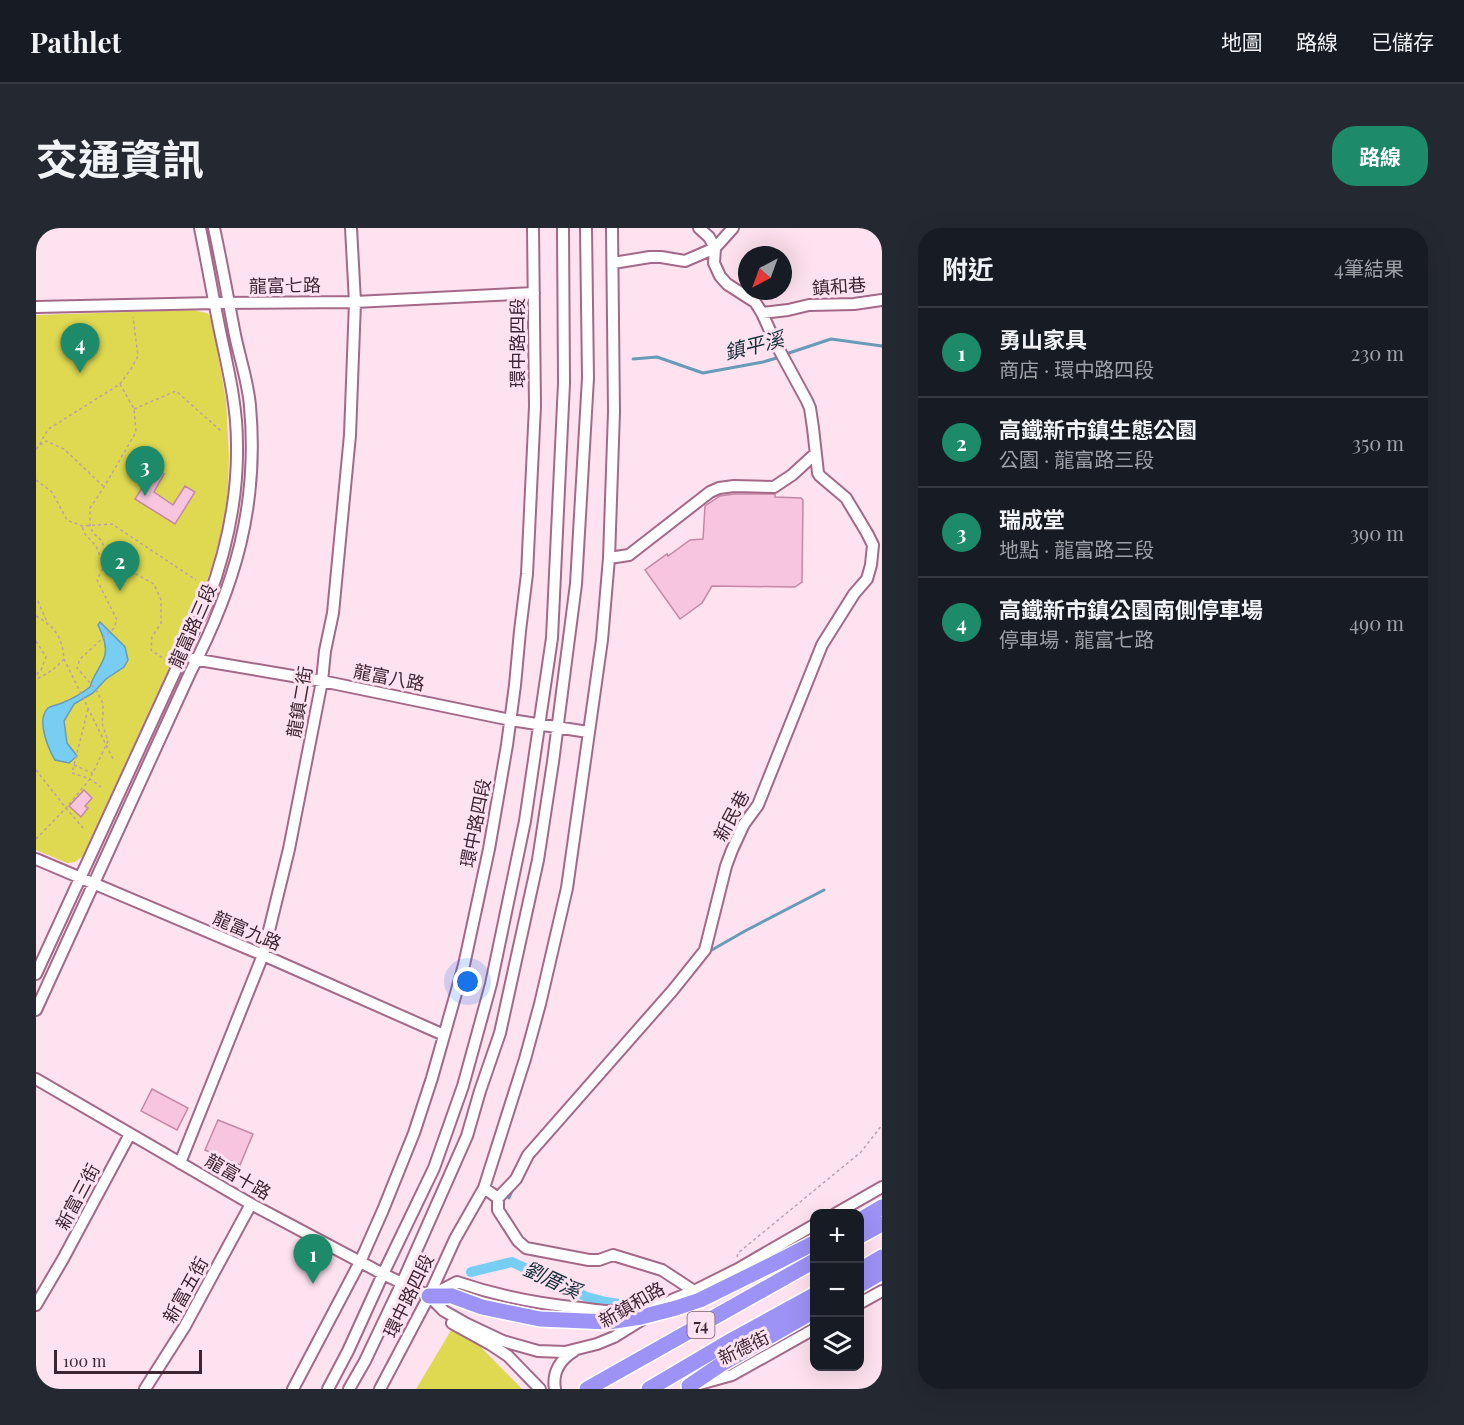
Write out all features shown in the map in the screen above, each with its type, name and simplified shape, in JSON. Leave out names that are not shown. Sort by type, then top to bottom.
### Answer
[{"type":"highway","points":[[864,1218],[882,1207]]},
{"type":"highway","points":[[864,1234],[882,1224]]},
{"type":"highway","points":[[429,1296],[452,1296],[482,1307],[540,1319],[608,1322],[659,1313],[700,1300],[810,1245]]},
{"type":"highway","points":[[864,1268],[882,1257]]},
{"type":"highway","name":"74","points":[[587,1389],[810,1263]]},
{"type":"highway","points":[[864,1283],[882,1272]]},
{"type":"highway","name":"74","points":[[650,1389],[810,1297]]},
{"type":"highway","points":[[687,1388],[720,1365],[810,1313]]},
{"type":"street","name":"龍富路三段","points":[[36,974],[208,600],[225,548],[235,491],[236,419],[200,228]]},
{"type":"street","name":"龍富路三段","points":[[36,1010],[207,640],[224,599],[239,553],[252,466],[249,399],[214,228]]},
{"type":"street","name":"龍鎮二街","points":[[180,1163],[263,956],[289,849],[322,681],[325,651],[333,613],[350,435],[355,302],[351,228]]},
{"type":"street","name":"環中路四段","points":[[293,1389],[360,1262],[414,1133],[464,965],[489,849],[511,720],[527,574],[535,406],[533,228]]},
{"type":"street","name":"環中路四段","points":[[328,1389],[434,1168],[463,1086],[491,984],[525,821],[552,638],[564,383],[563,228]]},
{"type":"street","name":"環中路四段","points":[[349,1389],[402,1283],[467,1136],[500,1033],[538,860],[571,635],[578,561],[588,378],[586,228]]},
{"type":"street","name":"環中路四段","points":[[380,1389],[429,1296],[455,1239],[484,1188],[525,1059],[567,888],[602,640],[609,558],[614,402],[612,228]]},
{"type":"street","name":"新民巷","points":[[498,1198],[516,1179],[528,1155],[673,990],[705,950],[732,850],[744,824],[758,805],[822,645],[854,594],[867,579],[873,553],[873,545],[846,498],[818,472],[810,408],[762,313],[755,302],[726,284],[720,276],[714,263],[715,248],[709,237],[699,228]]},
{"type":"street","points":[[613,263],[650,257],[685,261],[715,248],[733,228]]},
{"type":"street","name":"龍富七路","points":[[36,307],[355,302],[534,292]]},
{"type":"street","name":"鎮和巷","points":[[762,313],[809,305],[854,304],[882,300]]},
{"type":"street","points":[[609,558],[629,555],[710,492],[734,486],[774,487],[792,475],[815,454]]},
{"type":"street","name":"龍富八路","points":[[183,656],[322,681],[511,720],[588,732]]},
{"type":"street","name":"龍富九路","points":[[36,859],[444,1035]]},
{"type":"street","name":"龍富十路","points":[[36,1078],[251,1204],[383,1275],[429,1296]]},
{"type":"street","name":"新富三街","points":[[36,1305],[130,1134]]},
{"type":"street","points":[[844,1209],[882,1187]]},
{"type":"street","points":[[484,1188],[498,1198],[498,1210],[518,1241],[526,1248],[589,1260],[599,1260],[613,1255],[662,1270],[694,1291]]},
{"type":"street","name":"新富五街","points":[[146,1389],[185,1326],[251,1204]]},
{"type":"street","name":"新鎮和路","points":[[429,1296],[444,1311],[503,1341],[538,1351],[565,1352],[614,1337],[672,1300],[738,1269],[810,1227]]},
{"type":"street","points":[[540,1389],[508,1356],[443,1318],[429,1296],[457,1282],[520,1300],[609,1311],[640,1308],[672,1300]]},
{"type":"street","points":[[864,1301],[882,1290]]},
{"type":"street","name":"新德街","points":[[687,1388],[732,1375],[810,1331]]},
{"type":"street","points":[[555,1389],[555,1374],[559,1364],[577,1349]]},
{"type":"path","points":[[40,445],[43,435],[50,428],[120,384],[132,369],[138,356],[134,317]]},
{"type":"path","points":[[120,384],[134,409],[136,432],[90,508],[90,526],[93,533],[102,541],[106,555],[115,564],[154,584],[161,600],[161,623],[152,637],[151,650],[167,662]]},
{"type":"path","points":[[134,409],[176,391],[221,431]]},
{"type":"path","points":[[36,449],[46,441],[64,449],[104,487]]},
{"type":"path","points":[[36,480],[52,492],[67,520],[82,526],[112,524],[196,580]]},
{"type":"path","points":[[36,840],[90,779],[108,741],[102,723],[102,704],[97,691],[77,668],[80,660],[114,628],[117,620],[97,580],[104,566],[96,546],[84,533],[82,526]]},
{"type":"path","points":[[38,601],[47,623]]},
{"type":"path","points":[[36,616],[57,633],[63,646],[64,658],[114,761]]},
{"type":"path","points":[[36,640],[46,657],[41,670],[36,675]]},
{"type":"path","points":[[36,680],[57,667],[64,658]]},
{"type":"path","points":[[88,709],[72,773],[90,779],[101,787]]},
{"type":"path","points":[[75,765],[93,773]]},
{"type":"path","points":[[36,770],[83,828]]},
{"type":"path","points":[[738,1269],[738,1253],[861,1152],[882,1125]]},
{"type":"shaded area","points":[[192,310],[207,313],[212,319],[226,400],[229,455],[224,520],[201,598],[83,856],[75,862],[67,863],[36,850],[36,315]]},
{"type":"shaded area","points":[[456,1322],[522,1389],[416,1389]]},
{"type":"water","points":[[100,622],[125,647],[128,660],[124,667],[106,679],[93,693],[74,704],[64,721],[67,743],[77,756],[69,763],[55,760],[44,734],[43,719],[48,708],[73,698],[90,687],[105,655],[105,644],[98,625]]},
{"type":"building","points":[[155,468],[164,474],[154,492],[173,505],[185,486],[195,492],[175,524],[135,499]]},
{"type":"building","points":[[775,494],[775,497],[803,500],[802,582],[795,587],[712,586],[702,603],[680,619],[645,570],[690,540],[703,539],[705,506],[720,496]]},
{"type":"building","points":[[84,790],[92,798],[85,806],[88,808],[81,817],[69,806]]},
{"type":"building","points":[[152,1089],[188,1108],[177,1130],[141,1111]]},
{"type":"building","points":[[218,1120],[253,1134],[240,1165],[205,1150]]},
{"type":"waterway","name":"鎮平溪","points":[[786,354],[831,339],[882,346]]},
{"type":"waterway","name":"鎮平溪","points":[[633,359],[657,357],[703,373],[780,357]]},
{"type":"waterway","points":[[707,954],[745,931],[824,890]]},
{"type":"waterway","points":[[509,1198],[513,1189]]},
{"type":"waterway","name":"劉厝溪","points":[[471,1272],[512,1262],[587,1297],[634,1306]]},
{"type":"place","name":"高鐵新市鎮公園南側停車場","points":[[80,373]]},
{"type":"place","name":"瑞成堂","points":[[145,496]]},
{"type":"place","name":"高鐵新市鎮生態公園","points":[[120,591]]},
{"type":"place","name":"勇山家具","points":[[313,1284]]}]
